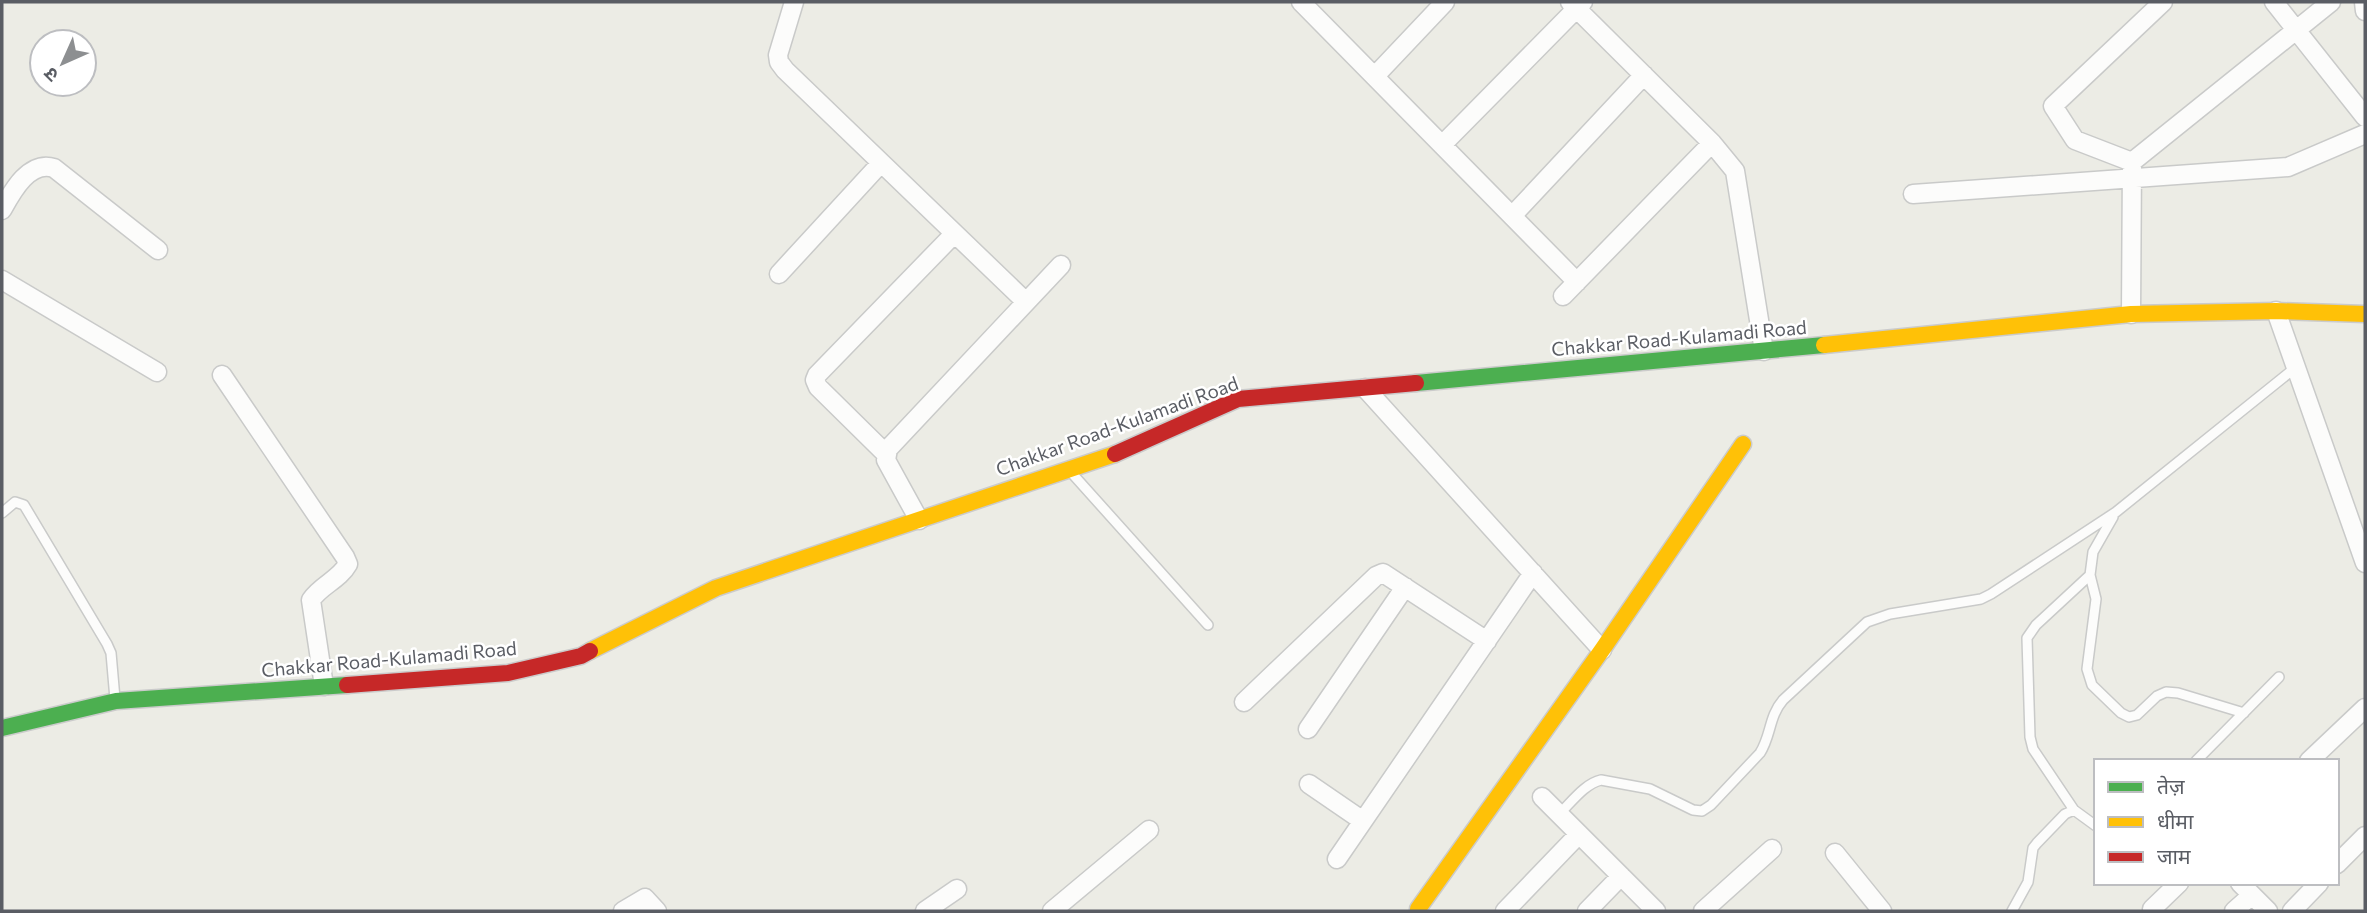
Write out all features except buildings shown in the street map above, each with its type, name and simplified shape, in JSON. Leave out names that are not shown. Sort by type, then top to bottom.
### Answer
[{"type":"street","points":[[794,2],[778,55],[779,62],[1026,302]]},
{"type":"street","points":[[1375,76],[1445,2]]},
{"type":"street","points":[[2132,169],[2075,140],[2053,106],[2163,2]]},
{"type":"street","points":[[2274,2],[2365,117]]},
{"type":"street","points":[[2131,314],[2132,169],[2331,2]]},
{"type":"street","points":[[2364,2],[2365,10]]},
{"type":"street","points":[[1306,3],[1577,282]]},
{"type":"street","points":[[1442,145],[1576,4],[1712,143],[1735,171],[1764,351]]},
{"type":"street","points":[[1512,216],[1644,75]]},
{"type":"street","points":[[1913,194],[2132,169],[2288,167],[2365,134]]},
{"type":"street","points":[[1563,296],[1712,143]]},
{"type":"street","points":[[779,274],[881,163]]},
{"type":"street","points":[[2,210],[14,189],[38,167],[46,165],[54,168],[158,250]]},
{"type":"street","points":[[886,454],[818,387],[815,380],[954,234]]},
{"type":"street","points":[[919,520],[886,460],[886,454],[1061,265]]},
{"type":"street","points":[[2,280],[157,372]]},
{"type":"street","points":[[2276,311],[2365,563]]},
{"type":"street","name":"Chakkar Road-Kulamadi Road","points":[[2,728],[116,701],[508,673],[581,656],[716,588],[1121,452],[1238,399],[2131,314],[2276,311],[2365,314]]},
{"type":"street","points":[[222,375],[348,564],[344,572],[316,592],[312,600],[324,686]]},
{"type":"street","points":[[1365,388],[1602,650]]},
{"type":"street","points":[[1418,909],[1602,650],[1743,444]]},
{"type":"street","points":[[1244,702],[1376,576],[1383,573],[1486,641]]},
{"type":"street","points":[[1337,859],[1533,573]]},
{"type":"street","points":[[1308,729],[1405,587]]},
{"type":"street","points":[[2311,759],[2365,708]]},
{"type":"street","points":[[1309,784],[1363,821]]},
{"type":"street","points":[[1542,797],[1656,911]]},
{"type":"street","points":[[1052,911],[1149,830]]},
{"type":"street","points":[[1505,911],[1579,834]]},
{"type":"street","points":[[2339,862],[2365,836]]},
{"type":"street","points":[[1703,911],[1772,849]]},
{"type":"street","points":[[1835,853],[1882,911]]},
{"type":"street","points":[[1587,911],[1621,876]]},
{"type":"street","points":[[2152,909],[2177,885]]},
{"type":"street","points":[[2291,911],[2317,885]]},
{"type":"street","points":[[925,911],[957,889]]},
{"type":"street","points":[[2234,911],[2246,889],[2268,911]]},
{"type":"street","points":[[623,911],[645,898],[657,911]]},
{"type":"lane","points":[[1559,814],[1594,782],[1601,780],[1650,789],[1693,810],[1702,811],[1711,805],[1760,753],[1773,713],[1783,699],[1867,622],[1890,614],[1981,599],[2116,512],[2295,368]]},
{"type":"lane","points":[[1068,470],[1209,625]]},
{"type":"lane","points":[[2,513],[15,502],[24,505],[107,644],[111,653],[116,701]]},
{"type":"lane","points":[[2116,512],[2094,548],[2090,575],[2096,594],[2087,669],[2092,685],[2121,713],[2129,717],[2137,715],[2157,696],[2166,692],[2178,693],[2244,713]]},
{"type":"lane","points":[[2090,575],[2036,625],[2027,638],[2030,737],[2033,749],[2074,810],[2094,825]]},
{"type":"lane","points":[[2198,759],[2279,677]]},
{"type":"lane","points":[[2012,911],[2028,882],[2037,843],[2065,814],[2074,810]]},
{"type":"traffic: fast","points":[[1416,383],[1824,345]]},
{"type":"traffic: fast","points":[[2,728],[116,701],[347,685]]},
{"type":"traffic: slow","points":[[1824,345],[2131,314],[2276,311],[2365,314]]},
{"type":"traffic: slow","points":[[1418,909],[1602,650],[1743,444]]},
{"type":"traffic: slow","points":[[590,651],[716,588],[1115,454]]},
{"type":"traffic: jam","points":[[1115,454],[1238,399],[1416,383]]},
{"type":"traffic: jam","points":[[347,685],[508,673],[581,656],[590,651]]}]
